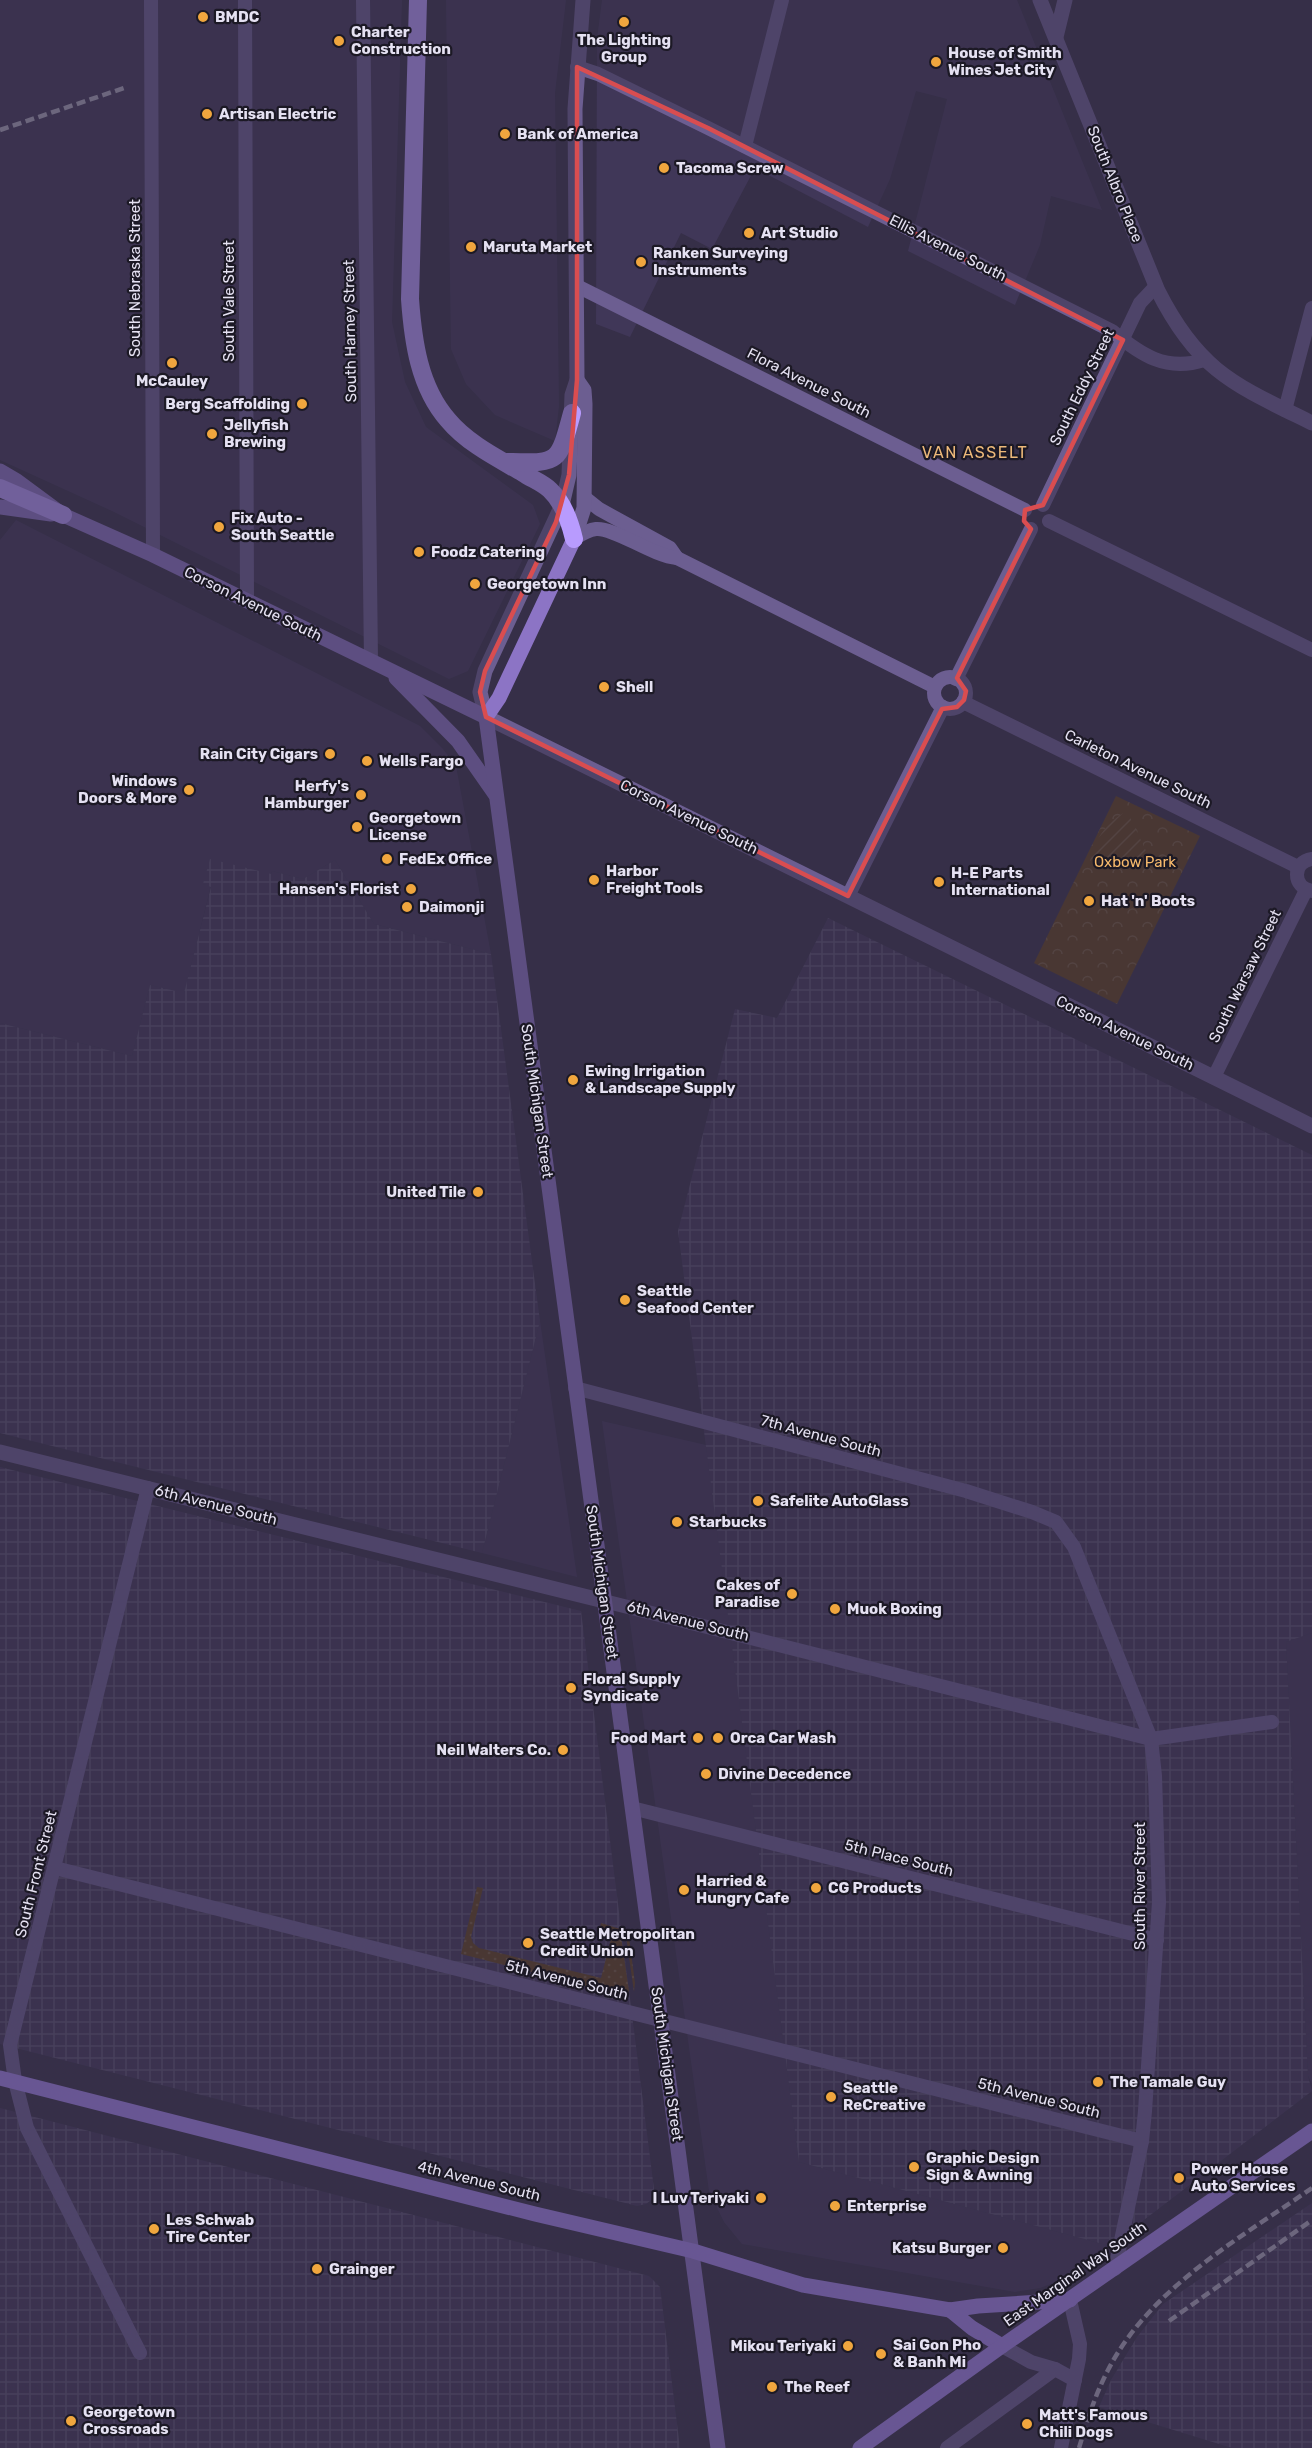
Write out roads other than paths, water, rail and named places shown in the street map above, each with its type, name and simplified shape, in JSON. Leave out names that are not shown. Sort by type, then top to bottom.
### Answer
[{"type":"highway","points":[[418,0],[410,299],[416,348],[428,388],[446,418],[470,440],[550,490],[562,505],[574,539]]},
{"type":"highway","points":[[503,462],[536,464],[552,459],[563,446],[572,413]]},
{"type":"highway","points":[[0,488],[63,515]]},
{"type":"main road","name":"Corson Avenue South","points":[[0,471],[17,480],[63,515],[153,555],[486,717]]},
{"type":"main road","name":"Corson Avenue South","points":[[0,507],[63,515]]},
{"type":"main road","points":[[486,717],[499,698],[574,539]]},
{"type":"main road","points":[[387,669],[458,741],[496,796]]},
{"type":"main road","name":"South Michigan Street","points":[[486,717],[718,2448]]},
{"type":"main road","name":"4th Avenue South","points":[[7,2079],[535,2214],[693,2251],[803,2285],[950,2310],[1070,2300]]},
{"type":"main road","name":"East Marginal Way South","points":[[860,2448],[1002,2346],[1312,2131]]},
{"type":"main road","name":"4th Avenue South","points":[[950,2310],[972,2328],[1002,2346]]},
{"type":"street","name":"South Nebraska Street","points":[[151,0],[153,555]]},
{"type":"street","name":"South Vale Street","points":[[245,0],[247,601]]},
{"type":"street","name":"South Harney Street","points":[[363,0],[370,661]]},
{"type":"street","points":[[486,717],[480,692],[485,671],[562,505],[571,458],[572,395],[577,380],[574,151],[577,67],[583,0]]},
{"type":"street","points":[[745,147],[782,0]]},
{"type":"street","name":"South Albro Place","points":[[1040,0],[1156,286],[1180,332],[1204,360]]},
{"type":"street","points":[[1056,37],[1065,0]]},
{"type":"street","name":"Ellis Avenue South","points":[[577,67],[598,75],[745,147],[1112,331],[1131,347],[1166,365],[1186,365],[1204,360]]},
{"type":"street","name":"Flora Avenue South","points":[[577,286],[1025,510]]},
{"type":"street","name":"South Eddy Street","points":[[1043,505],[1140,303],[1156,286]]},
{"type":"street","points":[[1285,410],[1312,309]]},
{"type":"street","points":[[1204,360],[1238,386],[1312,423]]},
{"type":"street","points":[[574,539],[584,508],[585,404],[584,390],[577,380]]},
{"type":"street","points":[[584,497],[598,509],[670,548],[677,558]]},
{"type":"street","points":[[1033,504],[1043,505],[1048,510],[1049,521],[1042,529],[1031,529],[1024,521],[1025,510],[1033,504]]},
{"type":"street","points":[[1049,521],[1312,650]]},
{"type":"street","points":[[574,539],[596,528],[665,557],[677,558],[935,687]]},
{"type":"street","points":[[956,679],[1031,529]]},
{"type":"street","points":[[945,678],[956,679],[966,691],[963,702],[953,709],[943,707],[936,700],[935,687],[945,678]]},
{"type":"street","name":"Carleton Avenue South","points":[[963,702],[1175,804],[1298,867]]},
{"type":"street","points":[[848,896],[943,707]]},
{"type":"street","name":"Corson Avenue South","points":[[486,717],[1312,1126]]},
{"type":"street","points":[[1309,890],[1302,887],[1296,878],[1298,867],[1306,860],[1312,859]]},
{"type":"street","name":"South Warsaw Street","points":[[1214,1077],[1309,890]]},
{"type":"street","name":"7th Avenue South","points":[[575,1388],[966,1491],[1056,1522]]},
{"type":"street","name":"6th Avenue South","points":[[0,1452],[1151,1739],[1272,1722]]},
{"type":"street","name":"South Front Street","points":[[140,2353],[33,2142],[7,2079],[10,2045],[148,1488]]},
{"type":"street","name":"South River Street","points":[[1056,1522],[1074,1547],[1151,1739],[1158,1840],[1157,1940],[1142,2141],[1115,2269]]},
{"type":"street","name":"5th Place South","points":[[632,1808],[1157,1940]]},
{"type":"street","name":"5th Avenue South","points":[[55,1868],[1142,2141]]},
{"type":"street","points":[[1061,2448],[1080,2344],[1070,2300]]},
{"type":"street","name":"4th Avenue South","points":[[1002,2346],[1031,2362],[1055,2369],[1075,2380]]},
{"type":"street","points":[[946,2448],[1055,2369]]},
{"type":"railway","points":[[0,130],[127,87]]},
{"type":"railway","points":[[1079,2448],[1095,2399],[1108,2370],[1126,2341],[1147,2314],[1198,2267],[1312,2188]]},
{"type":"railway","points":[[1169,2321],[1312,2220]]},
{"type":"place","name":"BMDC","points":[[203,17]]},
{"type":"place","name":"The Lighting Group","points":[[624,22]]},
{"type":"place","name":"Charter Construction","points":[[339,41]]},
{"type":"place","name":"House of Smith Wines Jet City","points":[[936,62]]},
{"type":"place","name":"Artisan Electric","points":[[207,114]]},
{"type":"place","name":"Bank of America","points":[[505,134]]},
{"type":"place","name":"Tacoma Screw","points":[[664,168]]},
{"type":"place","name":"Art Studio","points":[[749,233]]},
{"type":"place","name":"Maruta Market","points":[[471,247]]},
{"type":"place","name":"Ranken Surveying Instruments","points":[[641,262]]},
{"type":"place","name":"McCauley","points":[[172,363]]},
{"type":"place","name":"Berg Scaffolding","points":[[302,404]]},
{"type":"place","name":"Jellyfish Brewing","points":[[212,434]]},
{"type":"place","name":"Fix Auto - South Seattle","points":[[219,527]]},
{"type":"place","name":"Foodz Catering","points":[[419,552]]},
{"type":"place","name":"Georgetown Inn","points":[[475,584]]},
{"type":"place","name":"Shell","points":[[604,687]]},
{"type":"place","name":"Rain City Cigars","points":[[330,754]]},
{"type":"place","name":"Wells Fargo","points":[[367,761]]},
{"type":"place","name":"Windows Doors & More","points":[[189,790]]},
{"type":"place","name":"Herfy's Hamburger","points":[[361,795]]},
{"type":"place","name":"Georgetown License","points":[[357,827]]},
{"type":"place","name":"FedEx Office","points":[[387,859]]},
{"type":"place","name":"Harbor Freight Tools","points":[[594,880]]},
{"type":"place","name":"H-E Parts International","points":[[939,882]]},
{"type":"place","name":"Hansen's Florist","points":[[411,889]]},
{"type":"place","name":"Hat 'n' Boots","points":[[1089,901]]},
{"type":"place","name":"Daimonji","points":[[407,907]]},
{"type":"place","name":"Ewing Irrigation & Landscape Supply","points":[[573,1080]]},
{"type":"place","name":"United Tile","points":[[478,1192]]},
{"type":"place","name":"Seattle Seafood Center","points":[[625,1300]]},
{"type":"place","name":"Safelite AutoGlass","points":[[758,1501]]},
{"type":"place","name":"Starbucks","points":[[677,1522]]},
{"type":"place","name":"Cakes of Paradise","points":[[792,1594]]},
{"type":"place","name":"Muok Boxing","points":[[835,1609]]},
{"type":"place","name":"Floral Supply Syndicate","points":[[571,1688]]},
{"type":"place","name":"Food Mart","points":[[698,1738]]},
{"type":"place","name":"Orca Car Wash","points":[[718,1738]]},
{"type":"place","name":"Neil Walters Co.","points":[[563,1750]]},
{"type":"place","name":"Divine Decedence","points":[[706,1774]]},
{"type":"place","name":"CG Products","points":[[816,1888]]},
{"type":"place","name":"Harried & Hungry Cafe","points":[[684,1890]]},
{"type":"place","name":"Seattle Metropolitan Credit Union","points":[[528,1943]]},
{"type":"place","name":"The Tamale Guy","points":[[1098,2082]]},
{"type":"place","name":"Seattle ReCreative","points":[[831,2097]]},
{"type":"place","name":"Graphic Design Sign & Awning","points":[[914,2167]]},
{"type":"place","name":"Power House Auto Services","points":[[1179,2178]]},
{"type":"place","name":"I Luv Teriyaki","points":[[761,2198]]},
{"type":"place","name":"Enterprise","points":[[835,2206]]},
{"type":"place","name":"Les Schwab Tire Center","points":[[154,2229]]},
{"type":"place","name":"Katsu Burger","points":[[1003,2248]]},
{"type":"place","name":"Grainger","points":[[317,2269]]},
{"type":"place","name":"Mikou Teriyaki","points":[[848,2346]]},
{"type":"place","name":"Sai Gon Pho & Banh Mi","points":[[881,2354]]},
{"type":"place","name":"The Reef","points":[[772,2387]]},
{"type":"place","name":"Georgetown Crossroads","points":[[71,2421]]},
{"type":"place","name":"Matt's Famous Chili Dogs","points":[[1027,2424]]},
{"type":"district","name":"VAN ASSELT","points":[[975,452]]},
{"type":"park label","name":"Oxbow Park","points":[[1135,862]]}]
